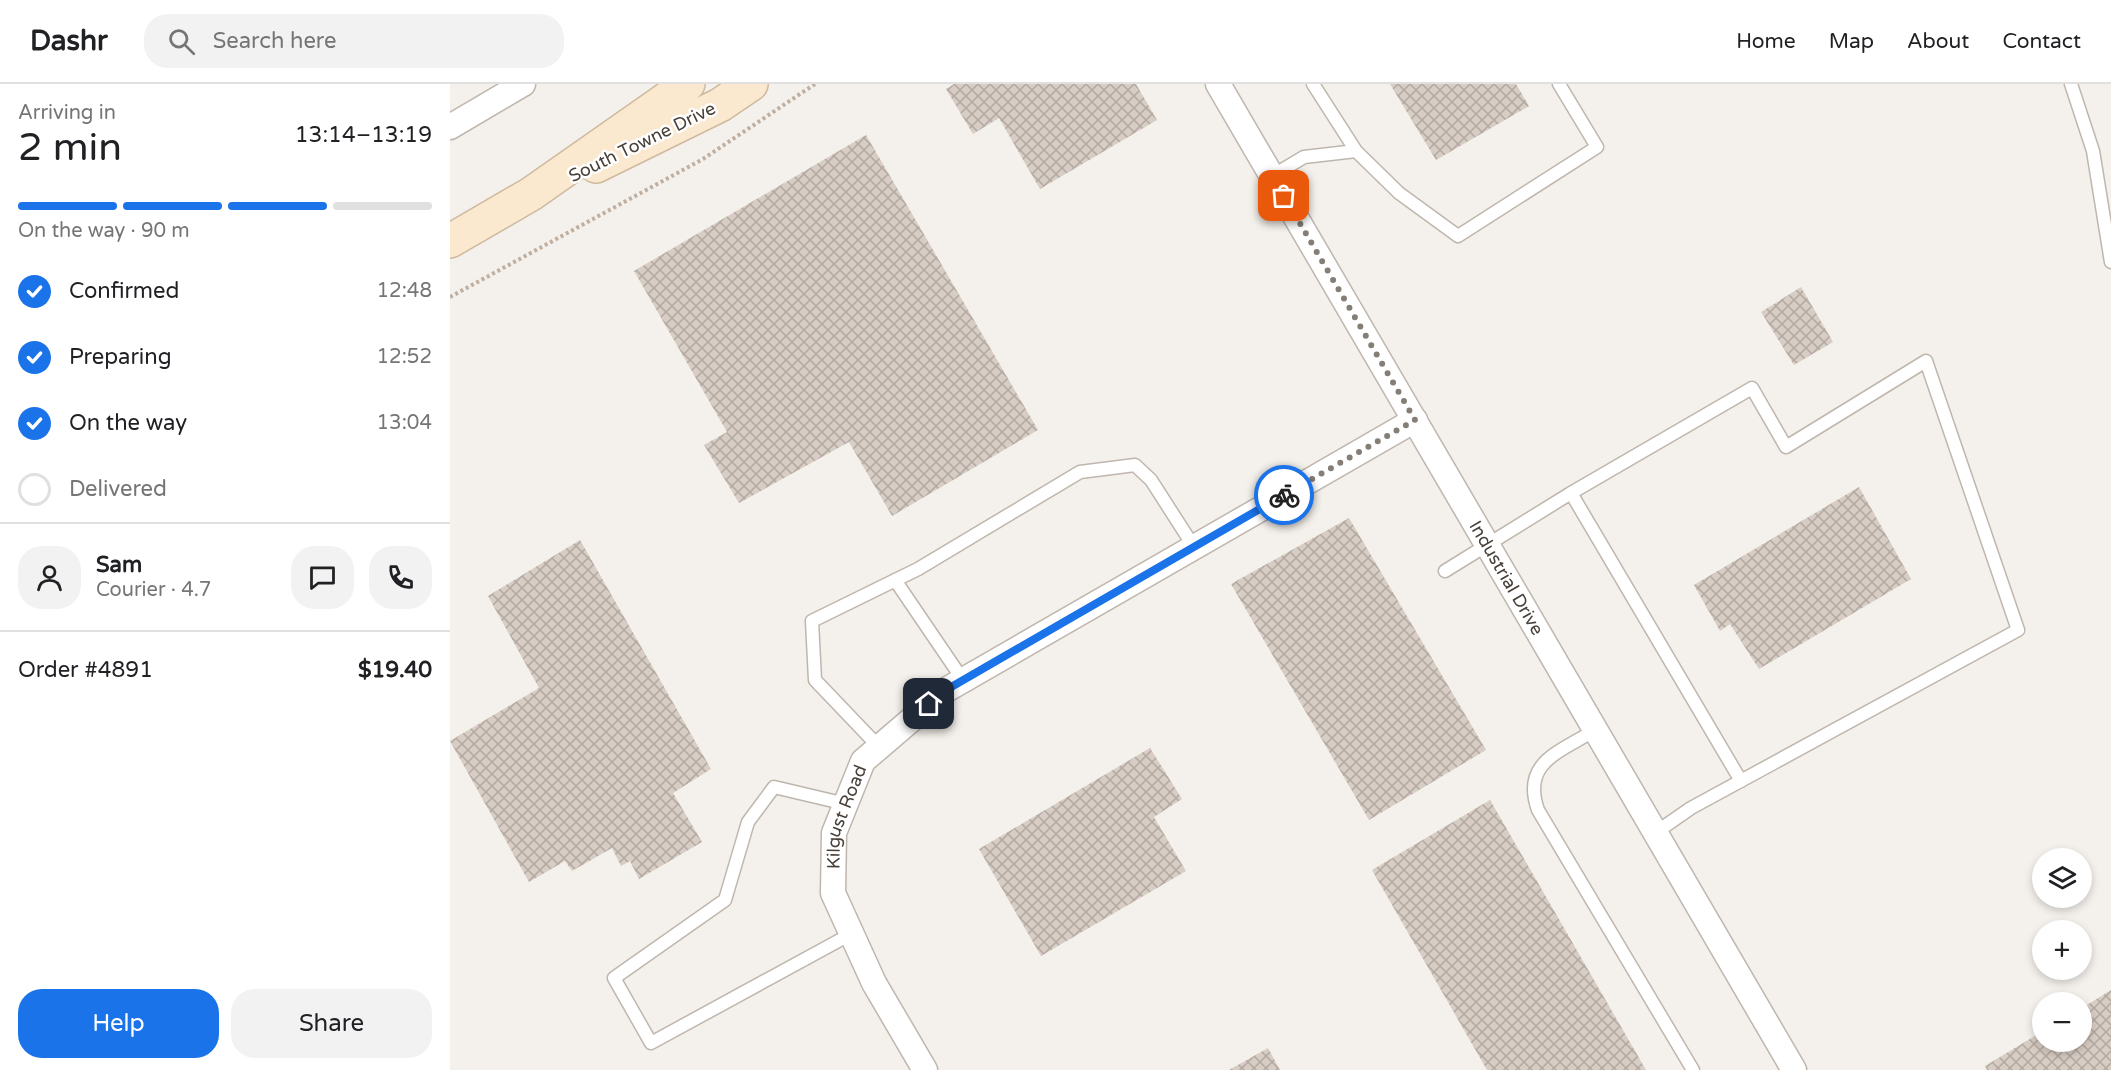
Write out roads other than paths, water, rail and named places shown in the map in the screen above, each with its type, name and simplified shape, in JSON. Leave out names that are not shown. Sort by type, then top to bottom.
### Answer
[{"type":"street","points":[[450,127],[524,84]]},
{"type":"street","name":"South Towne Drive","points":[[450,241],[531,194],[688,84]]},
{"type":"street","name":"South Towne Drive","points":[[531,194],[632,150],[720,105],[751,84]]},
{"type":"street","name":"Industrial Drive","points":[[1218,84],[1794,1070]]},
{"type":"street","name":"Kilgust Road","points":[[925,1070],[874,983],[833,893],[834,833],[863,761],[946,690],[1415,420]]},
{"type":"lane","points":[[1313,84],[1356,151],[1399,193],[1458,236],[1597,147],[1559,84]]},
{"type":"lane","points":[[2071,84],[2093,151],[2111,262]]},
{"type":"lane","points":[[1272,176],[1304,157],[1356,151]]},
{"type":"lane","points":[[1445,571],[1571,493],[1752,388],[1786,447],[1926,361],[2018,630],[1691,808],[1655,833]]},
{"type":"lane","points":[[879,747],[814,680],[812,621],[896,580],[1080,472],[1135,465],[1151,480],[1194,547]]},
{"type":"lane","points":[[1571,493],[1741,781]]},
{"type":"lane","points":[[896,580],[963,680]]},
{"type":"lane","points":[[1595,730],[1539,766],[1533,777],[1532,793],[1538,810],[1693,1070]]},
{"type":"lane","points":[[846,804],[774,787],[748,822],[725,900],[614,978],[651,1043],[851,933]]}]
